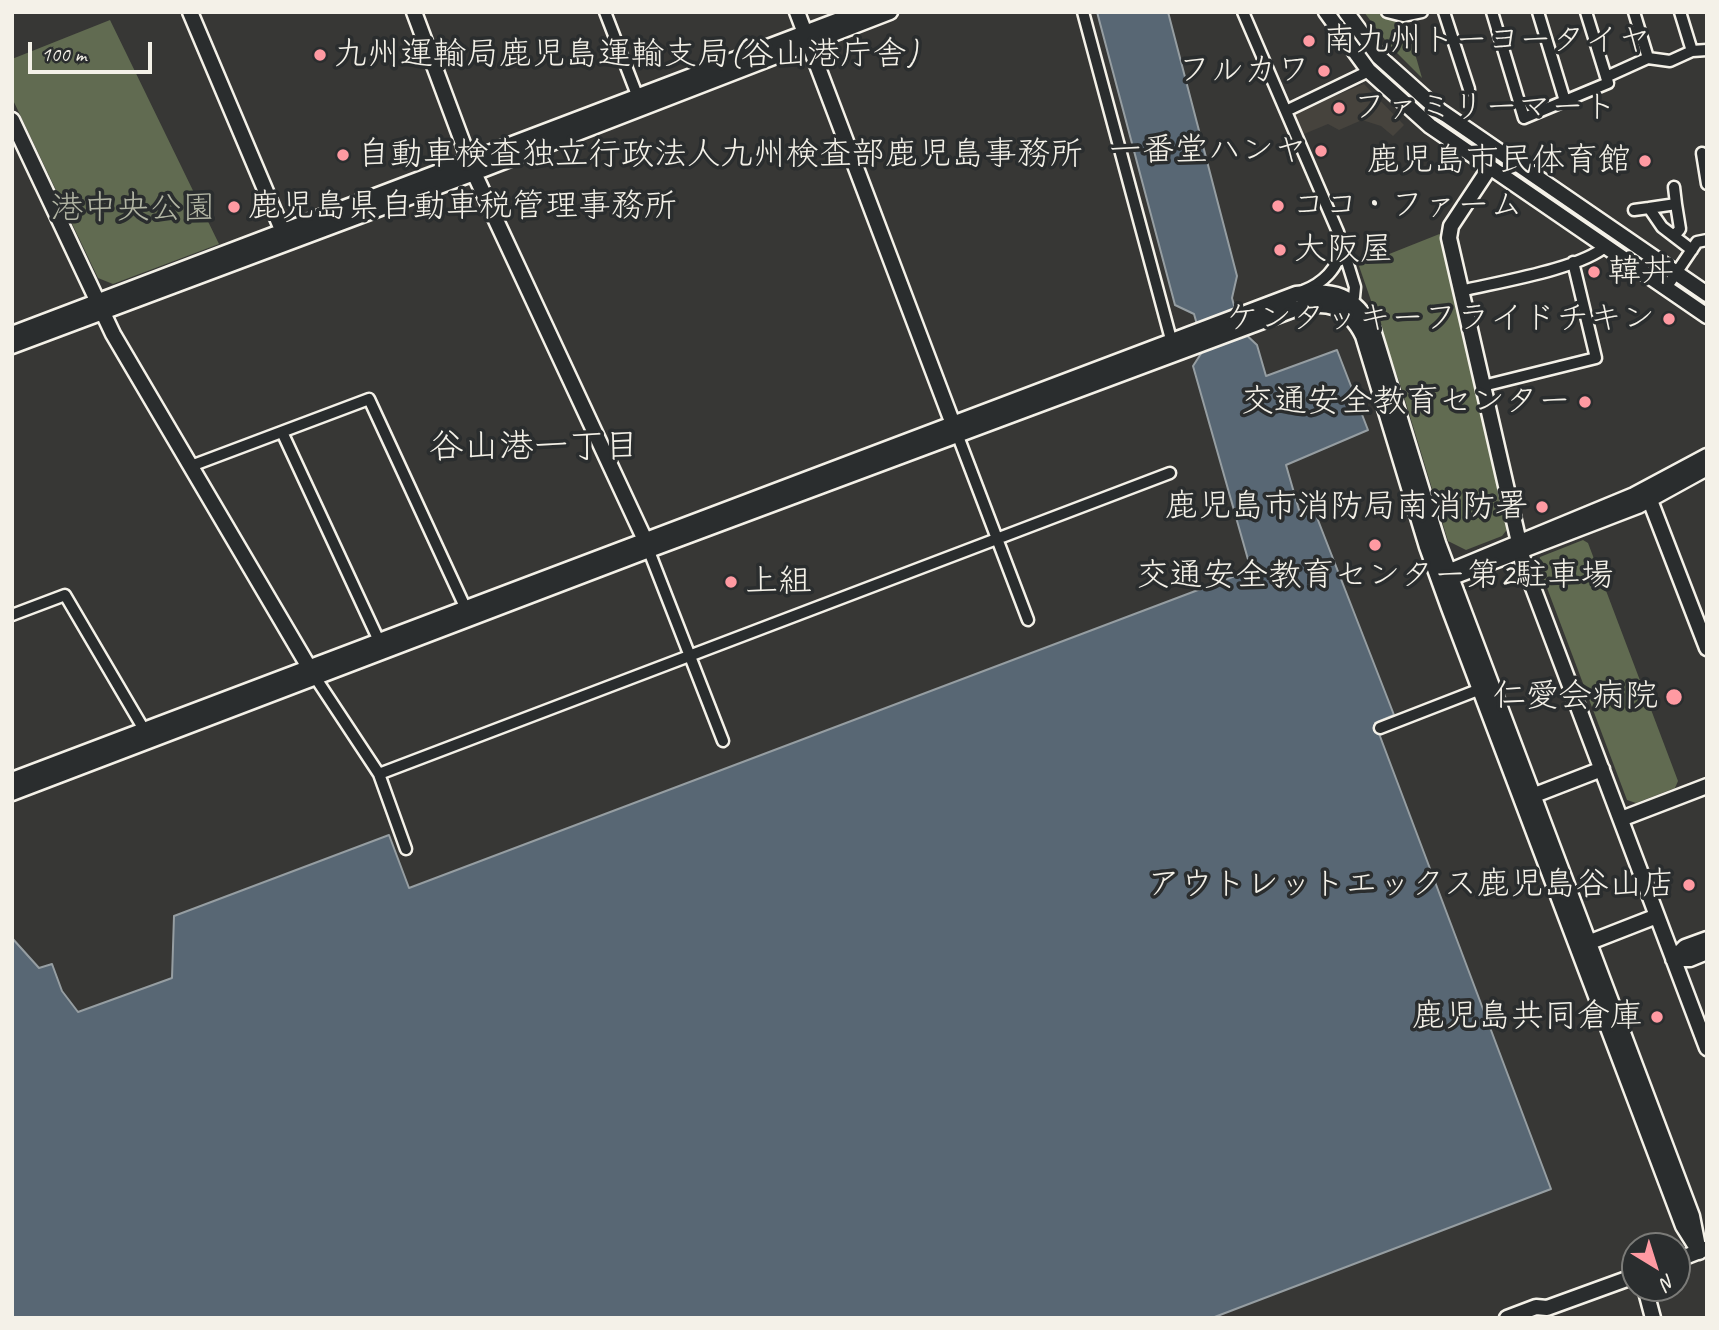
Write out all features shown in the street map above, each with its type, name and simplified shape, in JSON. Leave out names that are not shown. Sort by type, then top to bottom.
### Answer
[{"type":"street","points":[[190,12],[286,237]]},
{"type":"street","points":[[414,12],[472,167],[647,545],[723,741]]},
{"type":"street","points":[[605,12],[639,102]]},
{"type":"street","points":[[797,12],[1028,620]]},
{"type":"street","points":[[807,39],[860,12]]},
{"type":"street","points":[[12,346],[101,307],[639,102],[807,39],[890,12]]},
{"type":"street","points":[[1083,12],[1172,343]]},
{"type":"street","points":[[1243,12],[1338,232],[1355,287],[1347,306]]},
{"type":"street","points":[[1326,12],[1369,71],[1423,120],[1707,316]]},
{"type":"street","points":[[1346,12],[1379,57],[1436,107],[1707,294]]},
{"type":"street","points":[[1387,12],[1403,16],[1422,12]]},
{"type":"street","points":[[1444,12],[1469,89]]},
{"type":"street","points":[[1492,12],[1524,118],[1608,83],[1586,12]]},
{"type":"street","points":[[1538,12],[1565,101]]},
{"type":"street","points":[[1634,12],[1648,58]]},
{"type":"street","points":[[1681,12],[1692,51]]},
{"type":"street","points":[[1606,77],[1648,58],[1670,61],[1692,51],[1707,50]]},
{"type":"street","points":[[1286,111],[1369,71]]},
{"type":"street","points":[[12,120],[101,307],[312,674],[379,774],[406,849]]},
{"type":"street","points":[[1702,153],[1707,184]]},
{"type":"street","points":[[1490,167],[1449,232],[1520,547],[1707,1048]]},
{"type":"street","points":[[1674,187],[1680,229],[1674,236]]},
{"type":"street","points":[[1634,210],[1676,204]]},
{"type":"street","points":[[1649,208],[1674,236],[1692,250]]},
{"type":"street","points":[[1250,319],[1311,288],[1333,269],[1340,257],[1338,232]]},
{"type":"street","points":[[1667,288],[1697,242],[1707,240]]},
{"type":"street","points":[[1461,291],[1573,262],[1598,254],[1606,246]]},
{"type":"street","points":[[1483,386],[1596,358],[1573,262]]},
{"type":"street","points":[[1296,294],[1332,292],[1347,306],[1363,335],[1485,687],[1703,1250]]},
{"type":"street","points":[[12,780],[148,735],[312,674],[1250,319],[1311,304],[1347,306]]},
{"type":"street","points":[[12,334],[101,307]]},
{"type":"street","points":[[955,430],[1172,343],[1189,342]]},
{"type":"street","points":[[191,466],[369,399],[467,609]]},
{"type":"street","points":[[282,432],[380,643]]},
{"type":"street","points":[[1648,494],[1707,456]]},
{"type":"street","points":[[1446,575],[1520,547],[1707,468]]},
{"type":"street","points":[[379,774],[1170,473]]},
{"type":"street","points":[[1648,494],[1701,618],[1707,648]]},
{"type":"street","points":[[312,674],[380,643],[467,609],[647,545]]},
{"type":"street","points":[[12,615],[65,595],[148,735]]},
{"type":"street","points":[[1380,729],[1485,687]]},
{"type":"street","points":[[12,793],[148,735]]},
{"type":"street","points":[[1528,798],[1602,769]]},
{"type":"street","points":[[1620,819],[1707,786]]},
{"type":"street","points":[[1583,944],[1657,916]]},
{"type":"street","points":[[1673,959],[1685,947],[1707,939]]},
{"type":"street","points":[[1673,959],[1690,959],[1707,952]]},
{"type":"street","points":[[1507,1318],[1536,1307],[1545,1315],[1621,1282]]},
{"type":"shaded area","points":[[1364,84],[1404,125],[1393,136],[1381,126],[1362,120],[1339,130],[1328,124],[1304,134],[1295,116],[1298,111]]},
{"type":"green space","points":[[1364,12],[1378,12],[1406,22],[1422,78],[1388,44]]},
{"type":"green space","name":"港中央公園","points":[[110,20],[219,244],[113,284],[98,278],[12,98],[12,59]]},
{"type":"green space","points":[[1442,233],[1509,527],[1502,536],[1466,550],[1448,541],[1402,390],[1359,266]]},
{"type":"green space","points":[[1583,540],[1588,543],[1678,781],[1675,788],[1636,803],[1627,800],[1538,564],[1540,557]]},
{"type":"water","points":[[1097,12],[1168,12],[1237,276],[1232,298],[1240,329],[1257,345],[1266,376],[1337,350],[1368,430],[1286,465],[1299,510],[1316,515],[1394,715],[1375,723],[1551,1189],[1212,1318],[12,1318],[12,938],[39,968],[52,964],[62,991],[78,1012],[172,978],[174,916],[389,835],[409,888],[1251,570],[1193,366],[1204,349],[1194,314],[1175,305]]},
{"type":"place","name":"南九州トーヨータイヤ","points":[[1309,41]]},
{"type":"place","name":"九州運輸局鹿児島運輸支局(谷山港庁舎)","points":[[320,55]]},
{"type":"place","name":"フルカワ","points":[[1324,71]]},
{"type":"place","name":"ファミリーマート","points":[[1339,108]]},
{"type":"place","name":"一番堂ハンヤ","points":[[1321,151]]},
{"type":"place","name":"自動車検査独立行政法人九州検査部鹿児島事務所","points":[[343,155]]},
{"type":"place","name":"鹿児島市民体育館","points":[[1645,161]]},
{"type":"place","name":"ココ・ファーム","points":[[1278,206]]},
{"type":"place","name":"鹿児島県自動車税管理事務所","points":[[234,207]]},
{"type":"place","name":"大阪屋","points":[[1280,250]]},
{"type":"place","name":"韓丼","points":[[1594,272]]},
{"type":"place","name":"ケンタッキーフライドチキン","points":[[1669,319]]},
{"type":"place","name":"交通安全教育センター","points":[[1585,402]]},
{"type":"place","name":"鹿児島市消防局南消防署","points":[[1542,507]]},
{"type":"place","name":"交通安全教育センター第2駐車場","points":[[1375,545]]},
{"type":"place","name":"上組","points":[[731,582]]},
{"type":"place","name":"仁愛会病院","points":[[1674,697]]},
{"type":"place","name":"アウトレットエックス鹿児島谷山店","points":[[1689,885]]},
{"type":"place","name":"鹿児島共同倉庫","points":[[1657,1017]]},
{"type":"district","name":"谷山港一丁目","points":[[534,448]]}]
